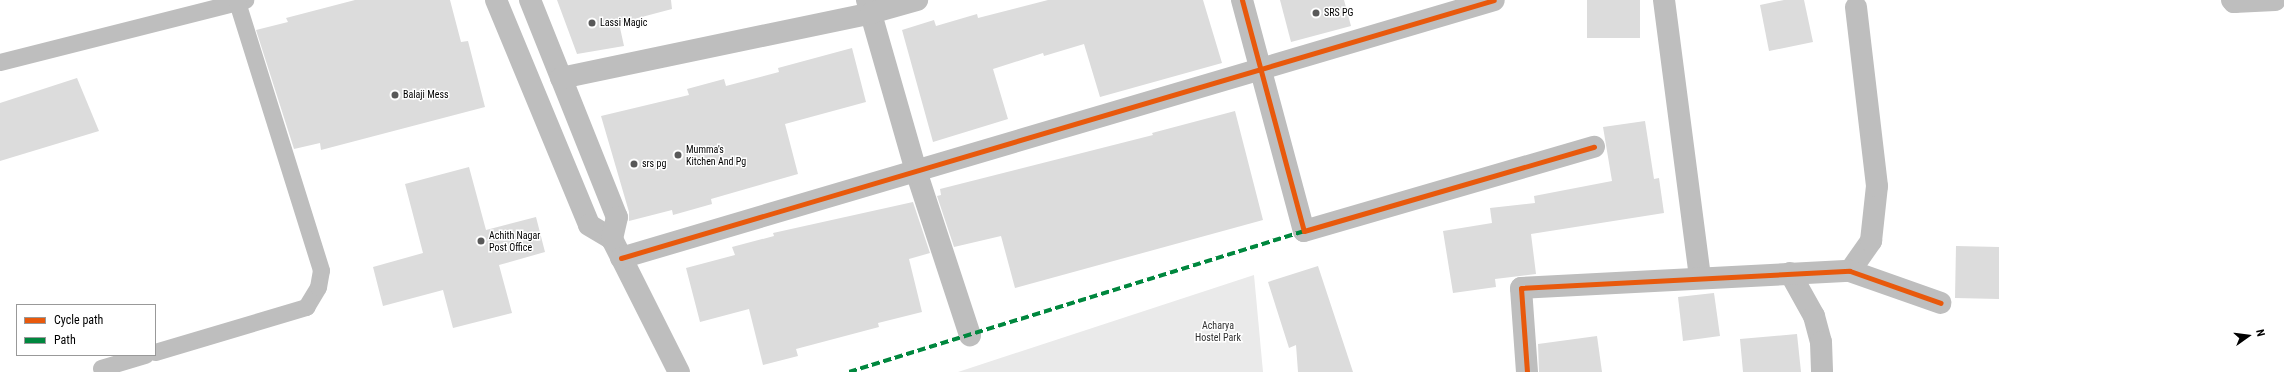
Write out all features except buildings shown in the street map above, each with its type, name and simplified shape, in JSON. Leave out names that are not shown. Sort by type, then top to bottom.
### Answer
[{"type":"street","points":[[496,0],[589,226],[612,238]]},
{"type":"street","points":[[530,0],[617,217],[612,238],[679,372]]},
{"type":"street","points":[[561,78],[870,7],[917,0]]},
{"type":"street","points":[[1242,0],[1259,71],[1304,232],[1594,147]]},
{"type":"street","points":[[621,258],[1259,71],[1494,0]]},
{"type":"street","points":[[1664,0],[1700,277]]},
{"type":"street","points":[[2232,0],[2234,2],[2275,0]]},
{"type":"street","points":[[870,7],[916,171],[970,335]]},
{"type":"street","points":[[1850,271],[1871,241],[1877,186],[1856,7]]},
{"type":"street","points":[[1527,372],[1521,288],[1700,277],[1850,271],[1941,303]]},
{"type":"street","points":[[1790,273],[1814,316],[1821,342],[1822,372]]},
{"type":"lane","points":[[0,62],[241,1],[321,270],[318,287],[306,307],[156,352]]},
{"type":"lane","points":[[101,368],[142,356]]},
{"type":"green space","name":"Acharya Hostel Park","points":[[1254,275],[1263,372],[958,372]]},
{"type":"marked path","points":[[849,372],[1304,231]]},
{"type":"cycle path","points":[[1242,0],[1304,231],[1594,147]]},
{"type":"cycle path","points":[[621,258],[1494,0]]},
{"type":"cycle path","points":[[1527,372],[1521,288],[1850,271],[1941,303]]},
{"type":"place","name":"SRS PG","points":[[1316,13]]},
{"type":"place","name":"Lassi Magic","points":[[592,23]]},
{"type":"place","name":"Balaji Mess","points":[[395,95]]},
{"type":"place","name":"Mumma's Kitchen And Pg","points":[[678,155]]},
{"type":"place","name":"srs pg","points":[[634,164]]},
{"type":"place","name":"Achith Nagar Post Office","points":[[481,241]]}]
